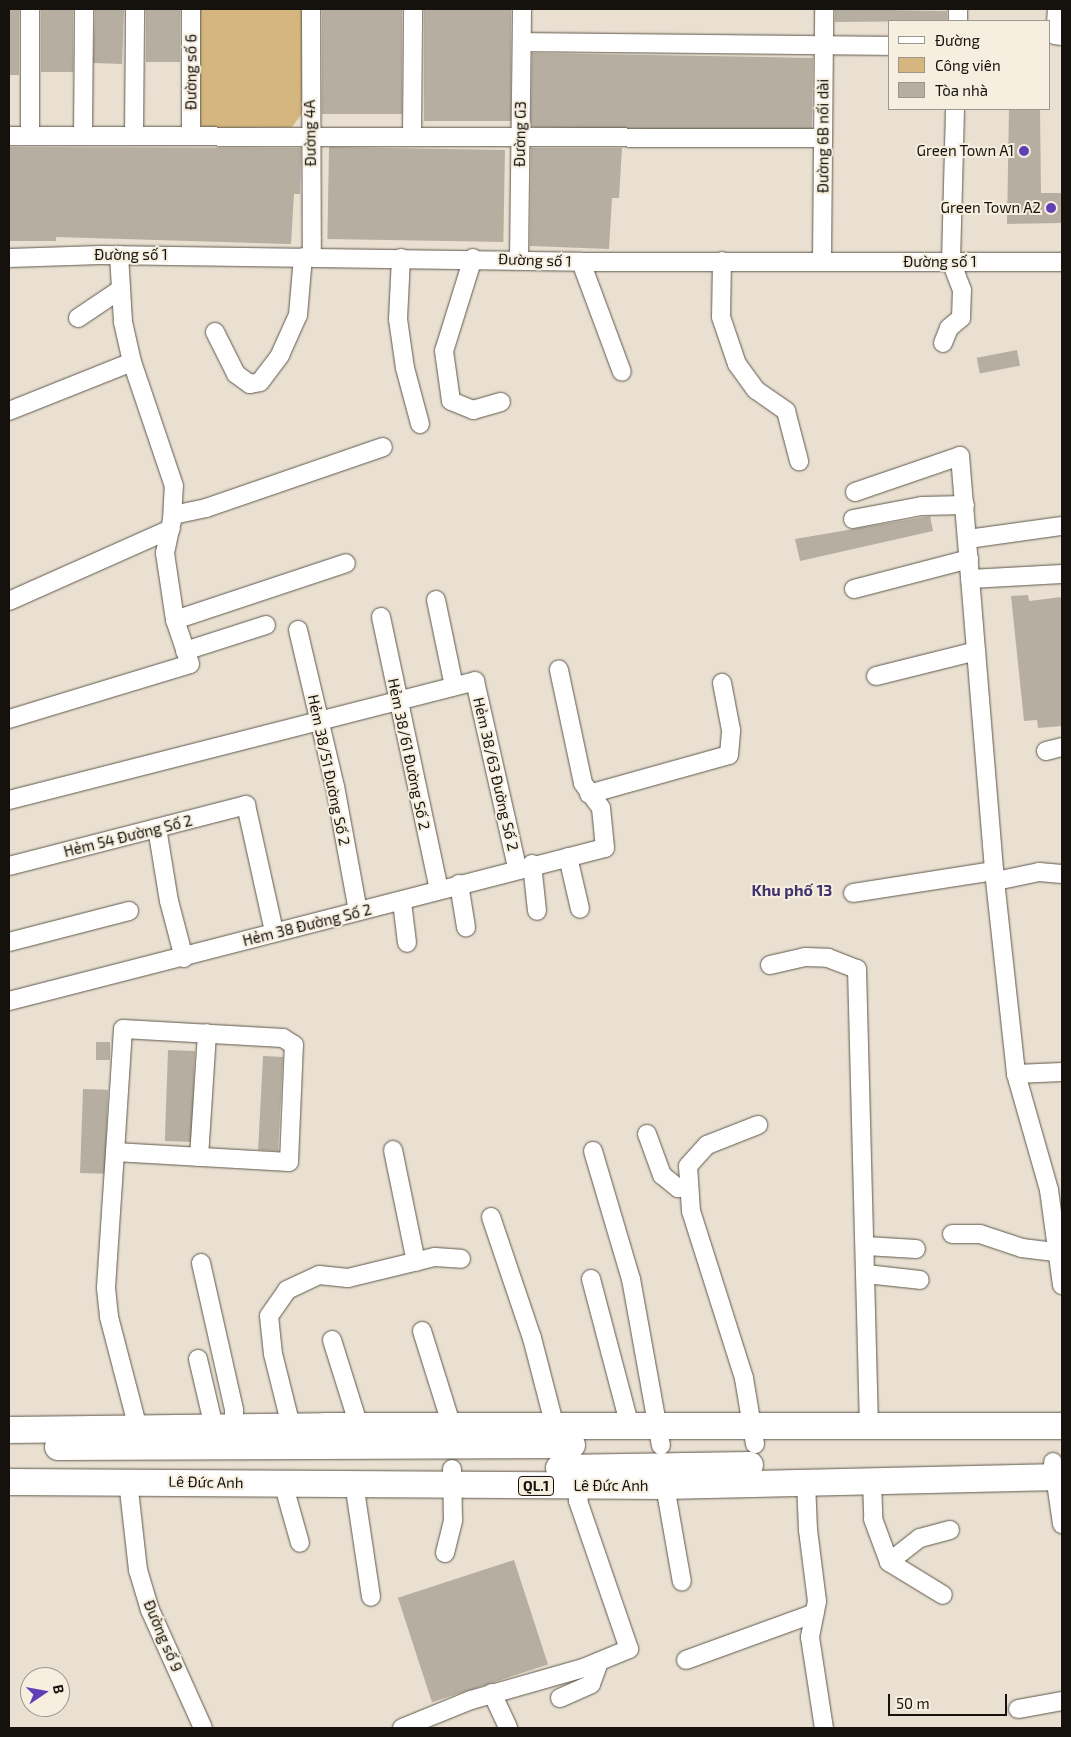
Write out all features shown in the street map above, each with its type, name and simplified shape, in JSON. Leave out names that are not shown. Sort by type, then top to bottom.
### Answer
[{"type":"highway","points":[[9,1430],[291,1426],[630,1427],[659,1436]]},
{"type":"highway","points":[[9,1447],[755,1436],[869,1428],[1062,1426]]},
{"type":"highway","points":[[755,1436],[1059,1464]]},
{"type":"highway","name":"Lê Đức Anh","points":[[9,1471],[453,1477],[1059,1464]]},
{"type":"highway","name":"Lê Đức Anh","points":[[9,1482],[354,1484],[453,1477],[582,1486],[665,1486],[872,1481],[1059,1464]]},
{"type":"street","points":[[30,9],[30,136]]},
{"type":"street","points":[[83,134],[84,9]]},
{"type":"street","points":[[134,135],[135,9]]},
{"type":"street","name":"Đường số 6","points":[[191,9],[191,134]]},
{"type":"street","name":"Đường 4A","points":[[215,332],[236,374],[250,384],[260,382],[280,355],[298,315],[308,257],[311,9]]},
{"type":"street","points":[[412,136],[413,9]]},
{"type":"street","name":"Đường G3","points":[[519,259],[522,9]]},
{"type":"street","name":"Đường 6B nối dài","points":[[822,262],[824,9]]},
{"type":"street","points":[[1057,9],[1055,35],[1062,36]]},
{"type":"street","points":[[523,42],[823,43],[888,46]]},
{"type":"street","points":[[943,344],[949,328],[961,318],[962,290],[951,262],[955,110]]},
{"type":"street","points":[[9,136],[191,134],[310,137],[823,138]]},
{"type":"street","points":[[9,719],[190,664],[175,620],[165,553],[172,522],[174,486],[132,362],[121,289],[119,255]]},
{"type":"street","name":"Đường số 1","points":[[9,258],[119,255],[473,258],[581,262],[1062,262]]},
{"type":"street","points":[[401,258],[398,319],[420,424]]},
{"type":"street","points":[[473,258],[444,351],[451,401],[473,410],[501,402]]},
{"type":"street","points":[[722,261],[721,317],[737,364],[756,390],[786,411],[799,461]]},
{"type":"street","points":[[581,262],[622,372]]},
{"type":"street","points":[[78,318],[121,289]]},
{"type":"street","points":[[9,411],[132,362]]},
{"type":"street","points":[[9,601],[172,522],[206,508],[383,447]]},
{"type":"street","points":[[855,492],[960,456],[966,505],[970,578],[995,876],[1016,1074],[1049,1190],[1062,1285]]},
{"type":"street","points":[[853,518],[922,506],[966,505]]},
{"type":"street","points":[[968,539],[1062,526]]},
{"type":"street","points":[[854,589],[969,559]]},
{"type":"street","points":[[175,620],[346,564]]},
{"type":"street","points":[[970,578],[1062,574]]},
{"type":"street","points":[[9,800],[319,723],[454,686],[436,600]]},
{"type":"street","name":"Hẻm 38/61 Đường Số 2","points":[[381,617],[396,701],[439,890]]},
{"type":"street","points":[[186,651],[266,625]]},
{"type":"street","name":"Hẻm 38/51 Đường Số 2","points":[[298,630],[358,911]]},
{"type":"street","points":[[876,676],[976,651]]},
{"type":"street","points":[[559,670],[583,782],[589,794],[729,755],[731,730],[722,683]]},
{"type":"street","name":"Hẻm 38/63 Đường Số 2","points":[[454,686],[475,681],[537,911]]},
{"type":"street","name":"Hẻm 38 Đường Số 2","points":[[9,1001],[184,958],[274,931],[402,902],[524,866],[605,848],[602,808],[589,794]]},
{"type":"street","name":"Hẻm 54 Đường Số 2","points":[[9,866],[246,805],[274,931]]},
{"type":"street","points":[[157,828],[169,901],[184,958]]},
{"type":"street","points":[[568,856],[580,909]]},
{"type":"street","points":[[853,893],[995,876],[1040,872],[1062,874]]},
{"type":"street","points":[[459,884],[466,927]]},
{"type":"street","points":[[402,902],[407,943]]},
{"type":"street","points":[[9,942],[129,911]]},
{"type":"street","points":[[770,965],[806,956],[828,958],[857,969],[866,1246],[869,1428]]},
{"type":"street","points":[[115,1152],[289,1162],[296,1049],[288,1039],[123,1029],[115,1152],[107,1301],[138,1428]]},
{"type":"street","points":[[199,1157],[207,1033]]},
{"type":"street","points":[[1016,1074],[1062,1072]]},
{"type":"street","points":[[755,1436],[744,1378],[690,1211],[688,1166],[708,1145],[758,1125]]},
{"type":"street","points":[[646,1134],[662,1176],[678,1188],[689,1185]]},
{"type":"street","points":[[393,1150],[416,1262]]},
{"type":"street","points":[[593,1151],[631,1279],[659,1436]]},
{"type":"street","points":[[491,1217],[532,1338],[554,1427]]},
{"type":"street","points":[[952,1234],[980,1234],[1022,1248],[1058,1252]]},
{"type":"street","points":[[866,1246],[916,1249]]},
{"type":"street","points":[[291,1426],[273,1354],[269,1316],[287,1290],[319,1275],[348,1278],[435,1257],[461,1260]]},
{"type":"street","points":[[201,1263],[234,1410],[224,1427]]},
{"type":"street","points":[[866,1274],[920,1280]]},
{"type":"street","points":[[591,1279],[630,1427]]},
{"type":"street","points":[[422,1331],[452,1427]]},
{"type":"street","points":[[332,1340],[358,1426]]},
{"type":"street","points":[[198,1358],[224,1427]]},
{"type":"street","points":[[1059,1464],[1062,1524]]},
{"type":"street","points":[[445,1553],[453,1520],[453,1477]]},
{"type":"street","points":[[872,1481],[873,1519],[890,1562],[943,1595]]},
{"type":"street","name":"Đường số 9","points":[[128,1482],[138,1570],[150,1610],[203,1728]]},
{"type":"street","points":[[806,1482],[815,1613],[810,1637],[824,1728]]},
{"type":"street","points":[[283,1483],[300,1543]]},
{"type":"street","points":[[354,1484],[371,1597]]},
{"type":"street","points":[[402,1728],[492,1693],[599,1662],[629,1649],[578,1501],[582,1486]]},
{"type":"street","points":[[665,1486],[682,1582]]},
{"type":"street","points":[[890,1562],[920,1538],[950,1530]]},
{"type":"street","points":[[686,1660],[815,1613]]},
{"type":"street","points":[[560,1698],[590,1684],[599,1662]]},
{"type":"street","points":[[492,1693],[508,1728]]},
{"type":"street","points":[[1018,1709],[1062,1700]]},
{"type":"green space","points":[[198,9],[305,9],[304,111],[292,127],[205,128],[199,124]]},
{"type":"building","points":[[9,9],[19,9],[19,75],[9,75]]},
{"type":"building","points":[[41,9],[73,9],[73,72],[41,72]]},
{"type":"building","points":[[95,9],[124,10],[122,64],[93,63]]},
{"type":"building","points":[[146,9],[180,9],[180,62],[146,62]]},
{"type":"building","points":[[322,9],[402,9],[402,114],[322,114]]},
{"type":"building","points":[[424,9],[511,9],[511,121],[424,121]]},
{"type":"building","points":[[835,9],[947,11],[947,20],[835,22]]},
{"type":"building","points":[[532,53],[813,58],[812,132],[531,127]]},
{"type":"building","name":"Green Town A1","points":[[1009,110],[1040,110],[1041,193],[1062,193],[1062,223],[1007,224]]},
{"type":"building","points":[[9,147],[301,148],[300,194],[294,194],[291,244],[56,237],[56,241],[9,241]]},
{"type":"building","points":[[329,147],[505,150],[503,242],[327,239]]},
{"type":"building","points":[[531,148],[622,148],[619,198],[612,198],[609,249],[530,246]]},
{"type":"building","points":[[1017,350],[1020,366],[980,374],[977,358]]},
{"type":"building","points":[[930,516],[933,531],[800,561],[795,539]]},
{"type":"building","points":[[1028,595],[1029,601],[1062,597],[1062,726],[1038,728],[1037,720],[1024,721],[1011,596]]},
{"type":"building","points":[[96,1042],[110,1042],[110,1060],[96,1060]]},
{"type":"building","points":[[168,1050],[195,1051],[192,1142],[165,1141]]},
{"type":"building","points":[[263,1056],[283,1057],[278,1151],[258,1150]]},
{"type":"building","points":[[83,1089],[108,1090],[105,1174],[80,1173]]},
{"type":"building","points":[[514,1560],[548,1665],[432,1702],[398,1598]]},
{"type":"place","name":"Green Town A1","points":[[1024,151]]},
{"type":"place","name":"Green Town A2","points":[[1051,208]]},
{"type":"district","name":"Khu phố 13","points":[[792,890]]}]
